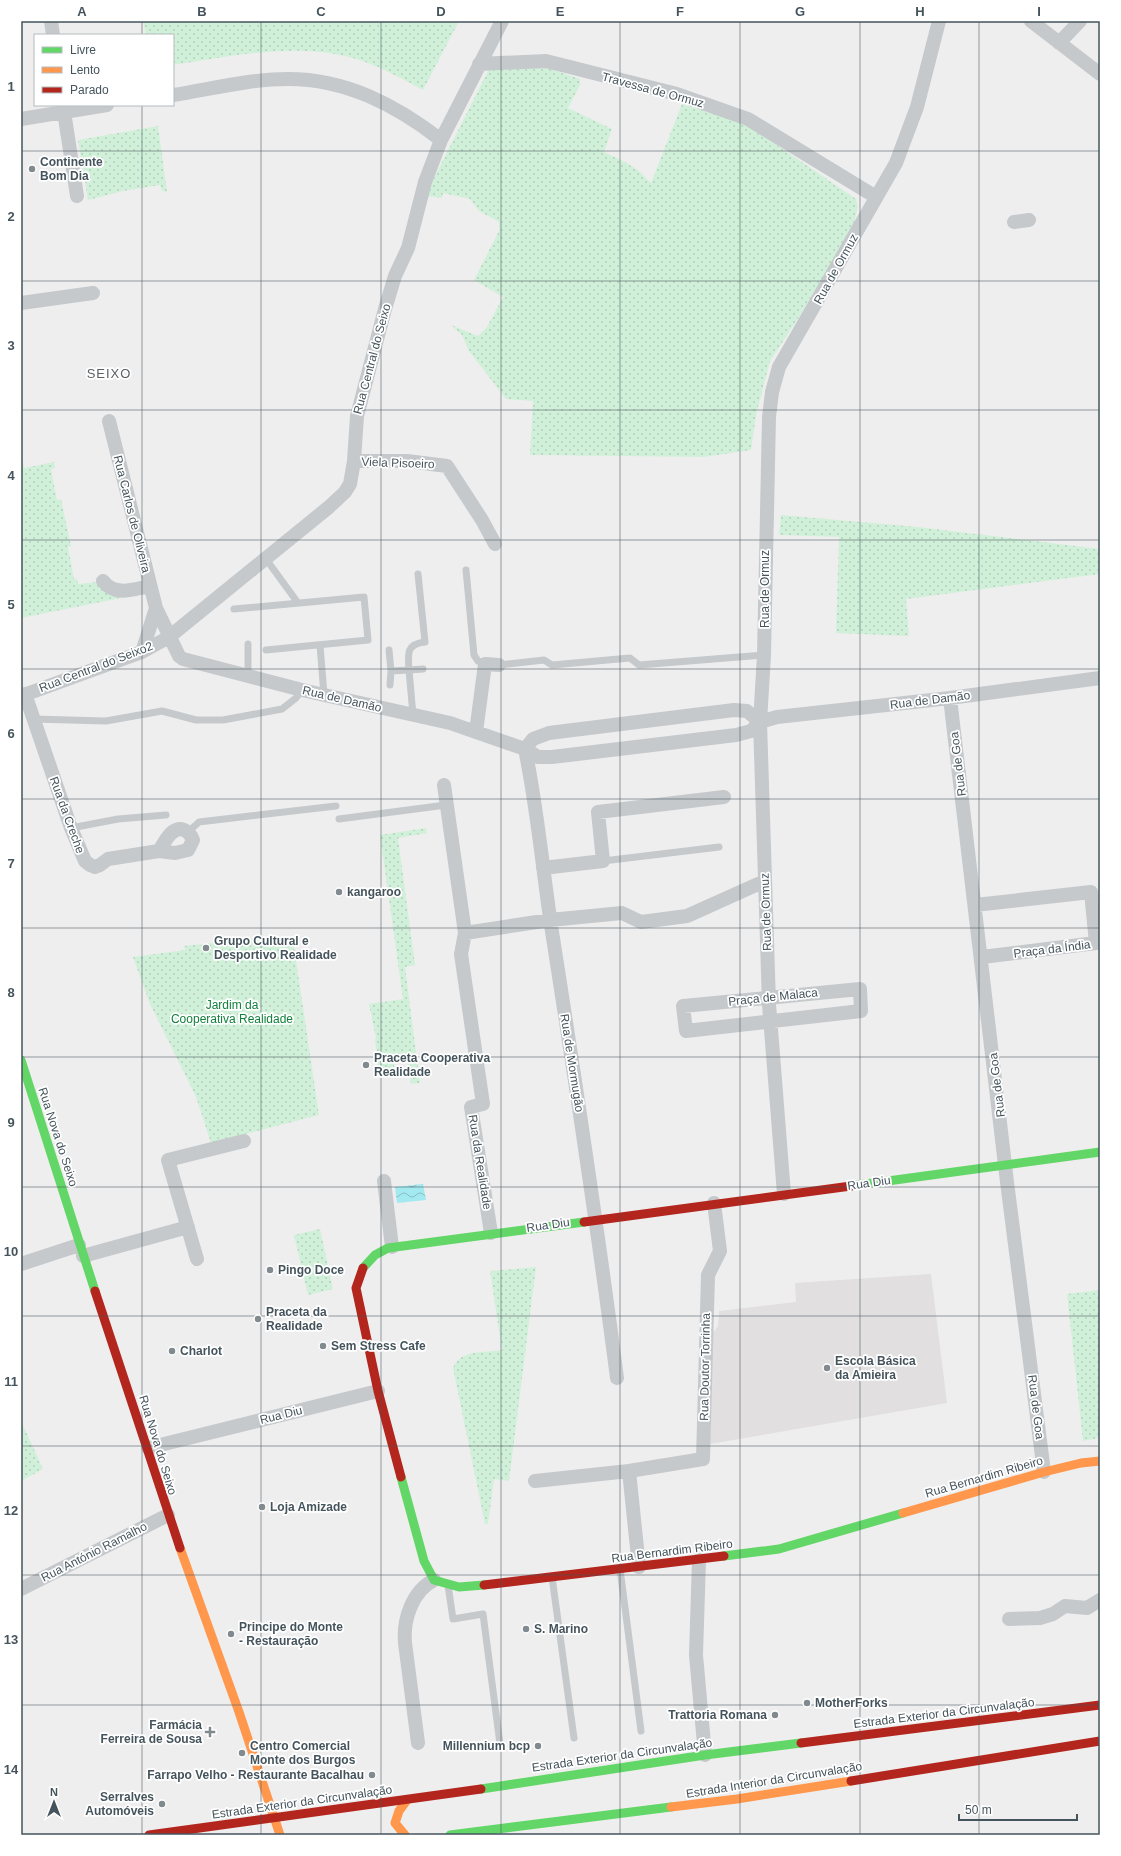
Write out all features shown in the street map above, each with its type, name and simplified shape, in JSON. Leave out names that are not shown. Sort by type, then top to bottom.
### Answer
[{"type":"main road","name":"Rua Nova do Seixo","points":[[21,1060],[81,1250],[148,1448],[168,1515],[239,1712],[280,1835]]},
{"type":"main road","name":"Rua Diu","points":[[378,1391],[356,1288],[359,1274],[367,1262],[379,1251],[392,1247],[491,1233],[1100,1152]]},
{"type":"main road","points":[[378,1391],[424,1561],[434,1580]]},
{"type":"main road","name":"Rua Bernardim Ribeiro","points":[[434,1580],[448,1585],[464,1587],[699,1560],[779,1549],[1044,1472],[1081,1463],[1100,1461]]},
{"type":"main road","name":"Estrada Exterior da Circunvalação","points":[[149,1835],[407,1800],[706,1755],[1100,1705]]},
{"type":"main road","name":"Estrada Interior da Circunvalação","points":[[450,1835],[738,1799],[1100,1741]]},
{"type":"main road","points":[[405,1835],[395,1823],[399,1811],[407,1800]]},
{"type":"street","points":[[51,21],[53,34]]},
{"type":"street","name":"Rua Central do Seixo","points":[[169,637],[329,507],[345,492],[350,484],[354,461],[357,416],[385,309],[395,276],[408,248],[425,182],[441,140],[502,21]]},
{"type":"street","name":"Rua de Ormuz","points":[[784,1194],[768,997],[760,722],[764,655],[769,425],[775,380],[779,367],[896,163],[917,107],[939,21]]},
{"type":"street","points":[[1031,21],[1100,74]]},
{"type":"street","points":[[1059,43],[1080,21]]},
{"type":"street","name":"Travessa de Ormuz","points":[[479,64],[546,61],[677,94],[748,119],[876,197]]},
{"type":"street","points":[[174,95],[280,79],[305,79],[328,82],[361,92],[397,110],[414,119],[441,140]]},
{"type":"street","points":[[21,119],[64,108],[93,106]]},
{"type":"street","points":[[64,108],[77,196]]},
{"type":"street","points":[[1014,222],[1029,220]]},
{"type":"street","points":[[21,303],[93,292]]},
{"type":"street","name":"Rua Carlos de Oliveira","points":[[109,421],[156,608],[169,637]]},
{"type":"street","name":"Viela Pisoeiro","points":[[354,461],[406,461],[447,466],[482,520],[495,544]]},
{"type":"street","points":[[103,581],[109,589],[114,591],[126,591],[150,586]]},
{"type":"street","points":[[142,652],[156,608]]},
{"type":"street","name":"Rua Central do Seixo2","points":[[23,695],[142,652],[169,637]]},
{"type":"street","name":"Rua de Damão","points":[[169,637],[177,652],[183,658],[302,690],[450,724],[525,749],[538,757],[552,757],[736,735],[751,731],[760,722],[777,717],[950,698],[1100,678]]},
{"type":"street","points":[[476,732],[485,664],[499,665]]},
{"type":"street","name":"Rua da Creche","points":[[23,695],[33,719],[71,828],[84,861],[90,866],[100,865],[108,859],[159,851],[176,853],[188,850],[193,840],[188,832]]},
{"type":"street","name":"Rua de Goa","points":[[950,698],[1044,1472]]},
{"type":"street","points":[[525,749],[533,739],[549,733],[734,710],[747,711],[760,722]]},
{"type":"street","name":"Rua de Mormugão","points":[[525,749],[532,780],[550,920],[596,1219],[617,1378]]},
{"type":"street","name":"Rua da Realidade","points":[[444,785],[464,933],[460,954],[483,1104],[472,1107],[491,1233]]},
{"type":"street","points":[[543,868],[603,861],[598,812],[724,797]]},
{"type":"street","points":[[159,851],[172,832],[178,829],[188,832]]},
{"type":"street","points":[[464,933],[550,920],[622,913],[641,922],[687,916],[765,881]]},
{"type":"street","name":"Praça da Índia","points":[[975,905],[1091,892],[1096,943],[982,957]]},
{"type":"street","name":"Praça de Malaca","points":[[860,988],[861,1011],[770,1022],[686,1031],[683,1006],[860,988]]},
{"type":"street","points":[[197,1259],[168,1160],[244,1141]]},
{"type":"street","points":[[384,1181],[392,1247]]},
{"type":"street","name":"Rua Doutor Torrinha","points":[[535,1481],[629,1471],[703,1460],[708,1275],[720,1251],[714,1203]]},
{"type":"street","points":[[21,1264],[188,1227]]},
{"type":"street","name":"Rua Diu","points":[[148,1448],[378,1391]]},
{"type":"street","points":[[629,1471],[639,1567]]},
{"type":"street","name":"Rua António Ramalho","points":[[21,1589],[168,1515]]},
{"type":"street","points":[[699,1560],[696,1655],[706,1755]]},
{"type":"street","points":[[418,1743],[404,1643],[404,1631],[414,1599],[422,1588],[434,1580]]},
{"type":"street","points":[[1009,1619],[1040,1618],[1053,1614],[1065,1606],[1087,1608],[1100,1600]]},
{"type":"lane","points":[[266,559],[298,603]]},
{"type":"lane","points":[[466,570],[474,655],[478,661],[485,664]]},
{"type":"lane","points":[[413,715],[408,670],[409,651],[412,646],[417,643],[425,642],[418,574]]},
{"type":"lane","points":[[234,609],[364,597],[368,640],[266,650]]},
{"type":"lane","points":[[248,644],[248,676]]},
{"type":"lane","points":[[320,645],[324,695]]},
{"type":"lane","points":[[389,650],[391,671],[390,685]]},
{"type":"lane","points":[[499,665],[544,660],[552,665],[630,658],[639,665],[764,655]]},
{"type":"lane","points":[[391,671],[423,669]]},
{"type":"lane","points":[[33,719],[106,721],[162,711],[196,720],[223,720],[282,708],[296,698],[302,690]]},
{"type":"lane","points":[[339,819],[446,805]]},
{"type":"lane","points":[[188,832],[199,822],[336,806]]},
{"type":"lane","points":[[71,828],[118,819],[166,815]]},
{"type":"lane","points":[[603,861],[719,847]]},
{"type":"lane","points":[[620,1569],[641,1731]]},
{"type":"lane","points":[[552,1577],[574,1738]]},
{"type":"lane","points":[[448,1585],[453,1618],[483,1614],[500,1744]]},
{"type":"shaded area","name":"Escola Básica da Amieira","points":[[931,1274],[947,1403],[710,1444],[712,1334],[718,1326],[719,1311],[796,1302],[795,1283]]},
{"type":"green space","points":[[143,21],[459,21],[423,90],[393,74],[363,61],[340,55],[316,52],[292,51],[244,54],[174,65],[174,34],[146,34]]},
{"type":"green space","points":[[542,66],[580,79],[580,85],[568,108],[612,129],[604,152],[638,170],[651,183],[682,104],[741,122],[856,199],[858,206],[854,224],[824,279],[812,295],[770,361],[756,415],[751,450],[704,457],[530,455],[533,401],[506,399],[469,351],[462,335],[451,325],[478,336],[487,327],[503,297],[474,280],[499,231],[499,222],[479,211],[470,199],[443,193],[442,198],[425,196],[489,69]]},
{"type":"green space","points":[[158,126],[167,192],[162,191],[160,185],[123,191],[88,200],[78,140]]},
{"type":"green space","points":[[21,454],[24,468],[54,462],[55,468],[51,469],[57,500],[61,499],[71,546],[68,547],[74,579],[77,579],[78,584],[97,582],[121,593],[121,598],[21,618]]},
{"type":"green space","points":[[781,515],[918,527],[1100,549],[1100,574],[906,599],[909,636],[836,633],[839,537],[779,535]]},
{"type":"green space","points":[[426,828],[427,833],[398,838],[415,965],[405,967],[420,1083],[411,1084],[406,1053],[393,1055],[395,1074],[379,1076],[376,1038],[369,1004],[403,999],[380,835]]},
{"type":"green space","name":"Jardim da Cooperativa Realidade","points":[[271,937],[271,943],[293,940],[319,1115],[211,1143],[196,1097],[150,1004],[133,957],[185,950],[184,946]]},
{"type":"green space","points":[[320,1229],[333,1289],[308,1295],[294,1235]]},
{"type":"green space","points":[[536,1267],[509,1481],[494,1479],[488,1524],[485,1524],[453,1368],[456,1362],[467,1355],[502,1350],[490,1271]]},
{"type":"green space","points":[[1100,1290],[1100,1438],[1083,1441],[1067,1294]]},
{"type":"green space","points":[[21,1421],[43,1469],[21,1481]]},
{"type":"water","points":[[423,1184],[426,1200],[397,1203],[395,1187]]},
{"type":"traffic: fast","points":[[21,1060],[95,1291]]},
{"type":"traffic: fast","points":[[851,1186],[1100,1152]]},
{"type":"traffic: fast","points":[[363,1268],[375,1255],[388,1248],[584,1222]]},
{"type":"traffic: fast","points":[[401,1477],[424,1561],[434,1580],[459,1587],[484,1585]]},
{"type":"traffic: fast","points":[[724,1556],[779,1549],[903,1513]]},
{"type":"traffic: fast","points":[[481,1789],[705,1755],[801,1743]]},
{"type":"traffic: fast","points":[[450,1835],[671,1807]]},
{"type":"traffic: slow","points":[[903,1513],[1044,1472],[1081,1463],[1100,1461]]},
{"type":"traffic: slow","points":[[180,1548],[239,1712],[280,1835]]},
{"type":"traffic: slow","points":[[671,1807],[737,1799],[851,1781]]},
{"type":"traffic: slow","points":[[405,1835],[395,1823],[399,1811],[407,1800]]},
{"type":"traffic: jam","points":[[584,1222],[851,1186]]},
{"type":"traffic: jam","points":[[363,1268],[356,1288],[378,1391],[401,1477]]},
{"type":"traffic: jam","points":[[95,1291],[180,1548]]},
{"type":"traffic: jam","points":[[484,1585],[724,1556]]},
{"type":"traffic: jam","points":[[801,1743],[1100,1705]]},
{"type":"traffic: jam","points":[[851,1781],[1100,1741]]},
{"type":"traffic: jam","points":[[149,1835],[481,1789]]},
{"type":"place","name":"Continente Bom Dia","points":[[32,169]]},
{"type":"place","name":"kangaroo","points":[[339,892]]},
{"type":"place","name":"Grupo Cultural e Desportivo Realidade","points":[[206,948]]},
{"type":"place","name":"Praceta Cooperativa Realidade","points":[[366,1065]]},
{"type":"place","name":"Pingo Doce","points":[[270,1270]]},
{"type":"place","name":"Praceta da Realidade","points":[[258,1319]]},
{"type":"place","name":"Sem Stress Cafe","points":[[323,1346]]},
{"type":"place","name":"Charlot","points":[[172,1351]]},
{"type":"place","name":"Escola Básica da Amieira","points":[[827,1368]]},
{"type":"place","name":"Loja Amizade","points":[[262,1507]]},
{"type":"place","name":"S. Marino","points":[[526,1629]]},
{"type":"place","name":"Principe do Monte - Restauração","points":[[231,1634]]},
{"type":"place","name":"MotherForks","points":[[807,1703]]},
{"type":"place","name":"Trattoria Romana","points":[[775,1715]]},
{"type":"place","name":"Farmácia Ferreira de Sousa","points":[[210,1732]]},
{"type":"place","name":"Millennium bcp","points":[[538,1746]]},
{"type":"place","name":"Centro Comercial Monte dos Burgos","points":[[242,1753]]},
{"type":"place","name":"Farrapo Velho - Restaurante Bacalhau","points":[[372,1775]]},
{"type":"place","name":"Serralves Automóveis","points":[[162,1804]]},
{"type":"district","name":"SEIXO","points":[[109,373]]}]
